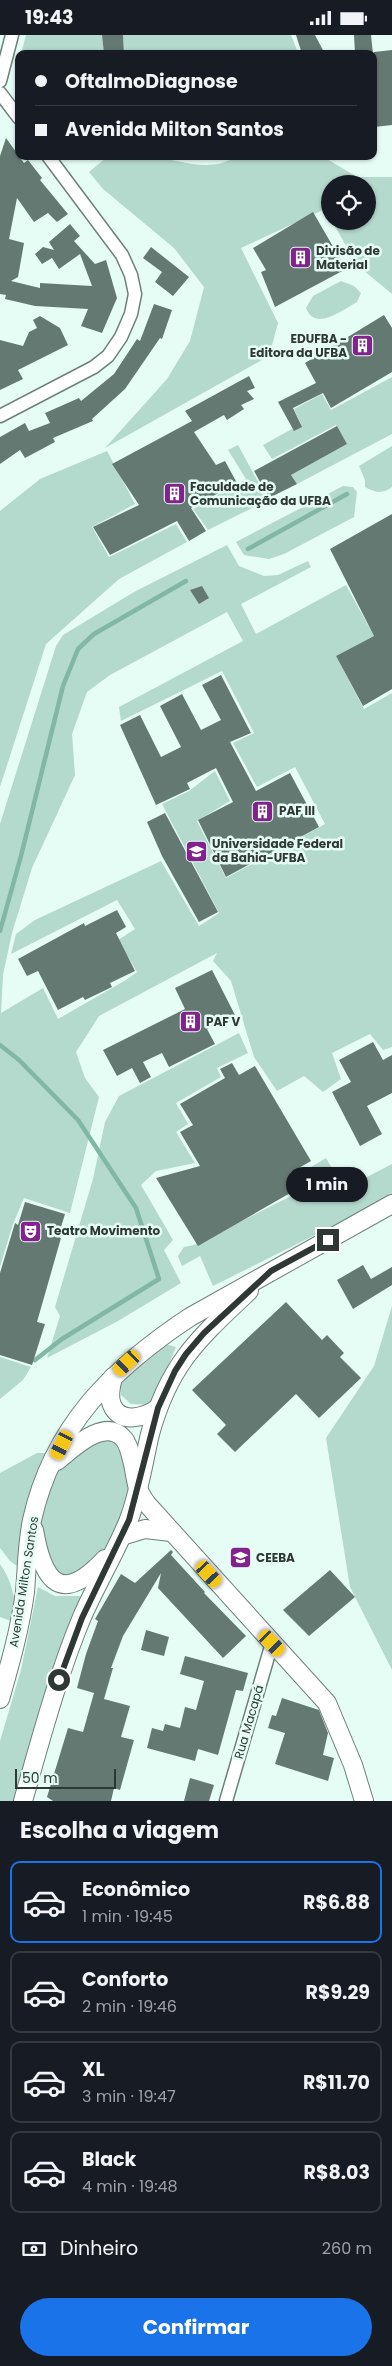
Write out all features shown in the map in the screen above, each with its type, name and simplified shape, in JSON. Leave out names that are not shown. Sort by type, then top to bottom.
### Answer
[{"type":"main road","name":"Avenida Milton Santos","points":[[0,1699],[20,1621],[32,1520],[52,1464],[78,1415],[113,1377],[142,1350],[164,1334],[190,1317],[392,1204]]},
{"type":"main road","name":"Avenida Milton Santos","points":[[23,1801],[64,1665],[90,1598],[119,1542],[137,1491],[158,1408],[172,1378],[186,1354],[204,1333],[271,1271]]},
{"type":"main road","points":[[164,1334],[182,1343],[186,1354]]},
{"type":"main road","points":[[113,1377],[110,1397],[112,1406],[117,1412],[126,1417],[135,1418],[144,1417],[158,1408]]},
{"type":"main road","points":[[52,1464],[90,1436],[101,1432],[117,1434],[123,1438],[127,1445],[137,1491],[171,1532],[327,1703],[353,1765],[364,1801]]},
{"type":"main road","points":[[32,1520],[44,1571],[57,1583],[67,1584],[83,1580],[119,1542],[146,1529],[171,1532]]},
{"type":"street","points":[[0,81],[12,35]]},
{"type":"street","points":[[0,93],[15,113]]},
{"type":"street","points":[[0,415],[94,367],[108,356],[131,314],[134,294],[131,275],[122,255],[51,160]]},
{"type":"street","name":"Rua Macapá","points":[[226,1801],[272,1643]]},
{"type":"green space","points":[[26,35],[102,35],[104,50],[22,50]]},
{"type":"green space","points":[[123,35],[291,35],[297,50],[124,50]]},
{"type":"green space","points":[[103,160],[170,160],[206,165],[229,160],[329,160],[354,175],[321,175],[321,211],[241,248],[278,323],[269,356],[105,448],[167,379],[190,341],[204,287],[174,248],[103,189],[89,172]]},
{"type":"green space","points":[[376,177],[392,177],[392,294],[357,265],[337,230],[376,230]]},
{"type":"green space","points":[[341,281],[354,286],[361,293],[357,302],[337,314],[322,319],[310,315],[306,308],[313,296]]},
{"type":"green space","points":[[392,377],[392,434],[297,484],[291,475],[347,444],[336,425],[272,459],[263,445],[301,424],[294,409],[322,394],[331,410]]},
{"type":"green space","points":[[238,445],[268,500],[208,530],[193,509],[246,479],[228,450]]},
{"type":"green space","points":[[392,446],[392,487],[385,491],[372,491],[365,487],[365,480],[359,466]]},
{"type":"green space","points":[[107,451],[135,504],[92,527],[109,557],[176,524],[187,542],[119,579],[46,644],[0,787],[0,511],[40,479]]},
{"type":"green space","points":[[343,486],[353,487],[357,492],[354,517],[284,554],[269,559],[244,555],[236,542]]},
{"type":"green space","points":[[227,545],[239,566],[264,576],[278,575],[308,561],[311,567],[241,604],[256,634],[346,585],[374,636],[336,656],[364,709],[392,693],[392,1047],[383,1050],[370,1034],[332,1053],[341,1079],[323,1092],[304,1076],[277,1091],[254,1057],[231,981],[213,961],[217,953],[99,1016],[76,1052],[85,1078],[99,1097],[70,1213],[24,1198],[13,1224],[0,1267],[0,824],[56,646],[63,635],[134,592]],"holes":[[[227,612],[243,641],[119,707],[121,721],[222,671],[254,733],[233,743],[257,787],[295,767],[325,824],[226,878],[197,821],[230,801],[215,771],[189,791],[162,804],[219,913],[199,926],[161,861],[35,920],[16,934],[11,954],[117,900],[135,929],[118,940],[137,972],[58,1019],[43,988],[1,1013],[3,975],[12,933],[32,868],[75,775],[72,734],[87,692],[110,675]]]},
{"type":"green space","points":[[239,1033],[248,1053],[217,1068],[221,1077],[176,1103],[188,1124],[176,1132],[195,1163],[156,1171],[141,1185],[173,1240],[164,1250],[181,1283],[118,1321],[47,1358],[60,1316],[55,1307],[93,1179],[105,1122],[119,1096]]},
{"type":"green space","points":[[326,1158],[344,1189],[392,1164],[392,1194],[335,1225],[213,1286],[200,1256],[182,1266],[178,1256],[184,1247],[194,1245],[301,1191],[296,1176]]},
{"type":"green space","points":[[392,1306],[392,1670],[350,1587],[326,1438],[374,1366]]},
{"type":"green space","points":[[158,1342],[176,1347],[152,1405],[131,1404],[121,1395],[120,1379]]},
{"type":"green space","points":[[0,1357],[31,1367],[23,1380],[0,1399]]},
{"type":"green space","points":[[109,1432],[133,1467],[129,1520],[83,1580],[44,1571],[37,1504],[48,1471]]},
{"type":"green space","points":[[37,1453],[45,1453],[45,1458],[31,1493],[26,1512],[20,1538],[17,1566],[10,1561],[0,1548],[0,1473]]},
{"type":"green space","points":[[0,1564],[10,1583],[16,1605],[18,1619],[11,1621],[0,1617]]},
{"type":"green space","points":[[38,1587],[55,1596],[86,1596],[18,1801],[0,1801],[0,1741],[21,1670]]},
{"type":"building","points":[[102,35],[123,35],[124,50],[104,50]]},
{"type":"building","points":[[296,35],[315,35],[323,50],[301,50]]},
{"type":"building","points":[[354,35],[371,35],[373,50],[355,50]]},
{"type":"building","points":[[392,50],[392,125],[377,127],[377,52]]},
{"type":"building","points":[[6,138],[15,150],[15,160],[22,160],[24,163],[28,160],[42,178],[40,180],[68,214],[57,222],[48,213],[34,222],[17,198],[9,239],[24,243],[18,277],[11,281],[40,288],[40,283],[92,286],[80,254],[59,269],[52,258],[42,264],[35,254],[43,247],[54,250],[49,242],[70,224],[80,236],[74,241],[95,264],[106,260],[117,298],[102,333],[81,326],[88,309],[35,306],[5,299],[6,295],[0,294],[0,156]]},
{"type":"building","name":"Divisão de Material","points":[[313,212],[321,226],[321,230],[323,230],[346,269],[275,307],[261,272],[266,270],[253,248]]},
{"type":"building","points":[[151,247],[189,277],[173,296],[155,282],[162,272],[143,258]]},
{"type":"building","points":[[154,304],[172,310],[162,339],[160,338],[125,389],[92,419],[93,421],[53,438],[55,442],[25,458],[20,450],[0,464],[0,437],[25,423],[29,431],[50,423],[45,413],[79,398],[81,401],[114,374],[137,339],[140,341]]},
{"type":"building","name":"EDUFBA - Editora da UFBA","points":[[384,315],[392,328],[392,372],[331,408],[323,393],[293,408],[302,427],[294,431],[278,402],[316,383],[305,363]]},
{"type":"building","points":[[40,316],[60,328],[68,345],[18,370],[23,379],[0,390],[0,340],[23,346],[29,332],[37,328],[33,320]]},
{"type":"building","name":"Faculdade de Comunicação da UFBA","points":[[249,376],[255,388],[247,391],[254,399],[241,405],[244,409],[227,420],[224,415],[194,432],[216,465],[225,461],[237,483],[191,508],[206,531],[189,541],[177,521],[110,555],[93,527],[139,505],[112,464],[192,421],[185,411]]},
{"type":"building","points":[[337,426],[347,444],[291,475],[297,484],[269,498],[254,471]]},
{"type":"building","points":[[392,514],[392,689],[363,706],[336,656],[374,636],[330,549]]},
{"type":"building","points":[[202,586],[209,598],[199,604],[190,590]]},
{"type":"building","points":[[221,675],[251,733],[230,742],[256,791],[290,773],[319,827],[226,877],[198,820],[233,802],[216,768],[187,783],[190,789],[156,805],[120,725],[140,715],[161,757],[181,747],[160,706],[182,694],[201,730],[221,720],[202,685]]},
{"type":"building","points":[[165,813],[218,912],[199,922],[162,856],[147,822]]},
{"type":"building","points":[[117,910],[126,927],[116,933],[135,971],[110,983],[112,987],[85,1000],[83,997],[58,1010],[38,971],[27,976],[18,959],[84,923],[85,926]]},
{"type":"building","name":"PAF V","points":[[212,970],[235,1015],[207,1029],[215,1044],[169,1067],[162,1053],[143,1062],[151,1077],[140,1083],[132,1068],[117,1076],[103,1050],[185,1009],[175,988]]},
{"type":"building","points":[[373,1042],[383,1060],[392,1055],[392,1093],[367,1106],[382,1134],[360,1146],[332,1092],[351,1082],[339,1060]]},
{"type":"building","points":[[232,1063],[239,1075],[255,1066],[311,1161],[290,1173],[299,1188],[198,1246],[156,1178],[200,1166],[180,1132],[193,1125],[180,1104],[225,1078],[220,1069]]},
{"type":"building","points":[[25,1202],[65,1214],[58,1237],[61,1238],[37,1322],[45,1324],[32,1365],[0,1355],[0,1273],[15,1223],[18,1225]]},
{"type":"building","points":[[363,1265],[371,1279],[392,1267],[392,1285],[353,1309],[337,1280]]},
{"type":"building","points":[[286,1302],[322,1340],[327,1335],[344,1353],[340,1357],[361,1378],[319,1418],[296,1394],[235,1452],[217,1434],[226,1425],[192,1390]]},
{"type":"building","points":[[171,1550],[173,1552],[171,1555],[204,1593],[246,1636],[223,1658],[158,1588],[161,1573],[123,1636],[111,1668],[113,1668],[104,1699],[130,1706],[121,1737],[134,1740],[120,1790],[114,1788],[111,1801],[53,1801],[47,1797],[68,1728],[83,1732],[94,1693],[77,1688],[86,1654],[98,1621],[95,1619],[121,1574],[135,1583]]},
{"type":"building","points":[[330,1570],[355,1597],[309,1636],[283,1610]]},
{"type":"building","points":[[146,1630],[169,1637],[164,1656],[141,1650]]},
{"type":"building","points":[[185,1656],[248,1673],[243,1691],[236,1690],[218,1755],[198,1749],[195,1761],[147,1748],[152,1728],[163,1731],[165,1724],[180,1728],[185,1707],[196,1710],[204,1681],[180,1674]]},
{"type":"building","points":[[282,1698],[319,1710],[328,1733],[323,1755],[334,1758],[328,1781],[275,1764],[285,1733],[268,1728],[272,1715],[276,1716]]},
{"type":"building","points":[[190,1778],[214,1785],[209,1801],[184,1801]]},
{"type":"waterway","points":[[248,549],[347,494]]},
{"type":"waterway","points":[[0,931],[21,856],[63,686],[78,649],[94,634],[186,581]]},
{"type":"waterway","points":[[0,1045],[19,1060],[78,1120],[136,1208],[159,1279],[62,1339],[35,1360]]},
{"type":"place","name":"Divisão de Material","points":[[300,258]]},
{"type":"place","name":"EDUFBA - Editora da UFBA","points":[[363,346]]},
{"type":"place","name":"Faculdade de Comunicação da UFBA","points":[[174,494]]},
{"type":"place","name":"PAF III","points":[[263,811]]},
{"type":"place","name":"Universidade Federal da Bahia-UFBA","points":[[196,851]]},
{"type":"place","name":"PAF V","points":[[190,1022]]},
{"type":"place","name":"Teatro Movimento","points":[[31,1231]]},
{"type":"place","name":"CEEBA","points":[[240,1558]]},
{"type":"route","points":[[59,1680],[90,1598],[129,1520],[158,1408],[175,1371],[186,1354],[204,1333],[271,1271],[328,1240]]}]
